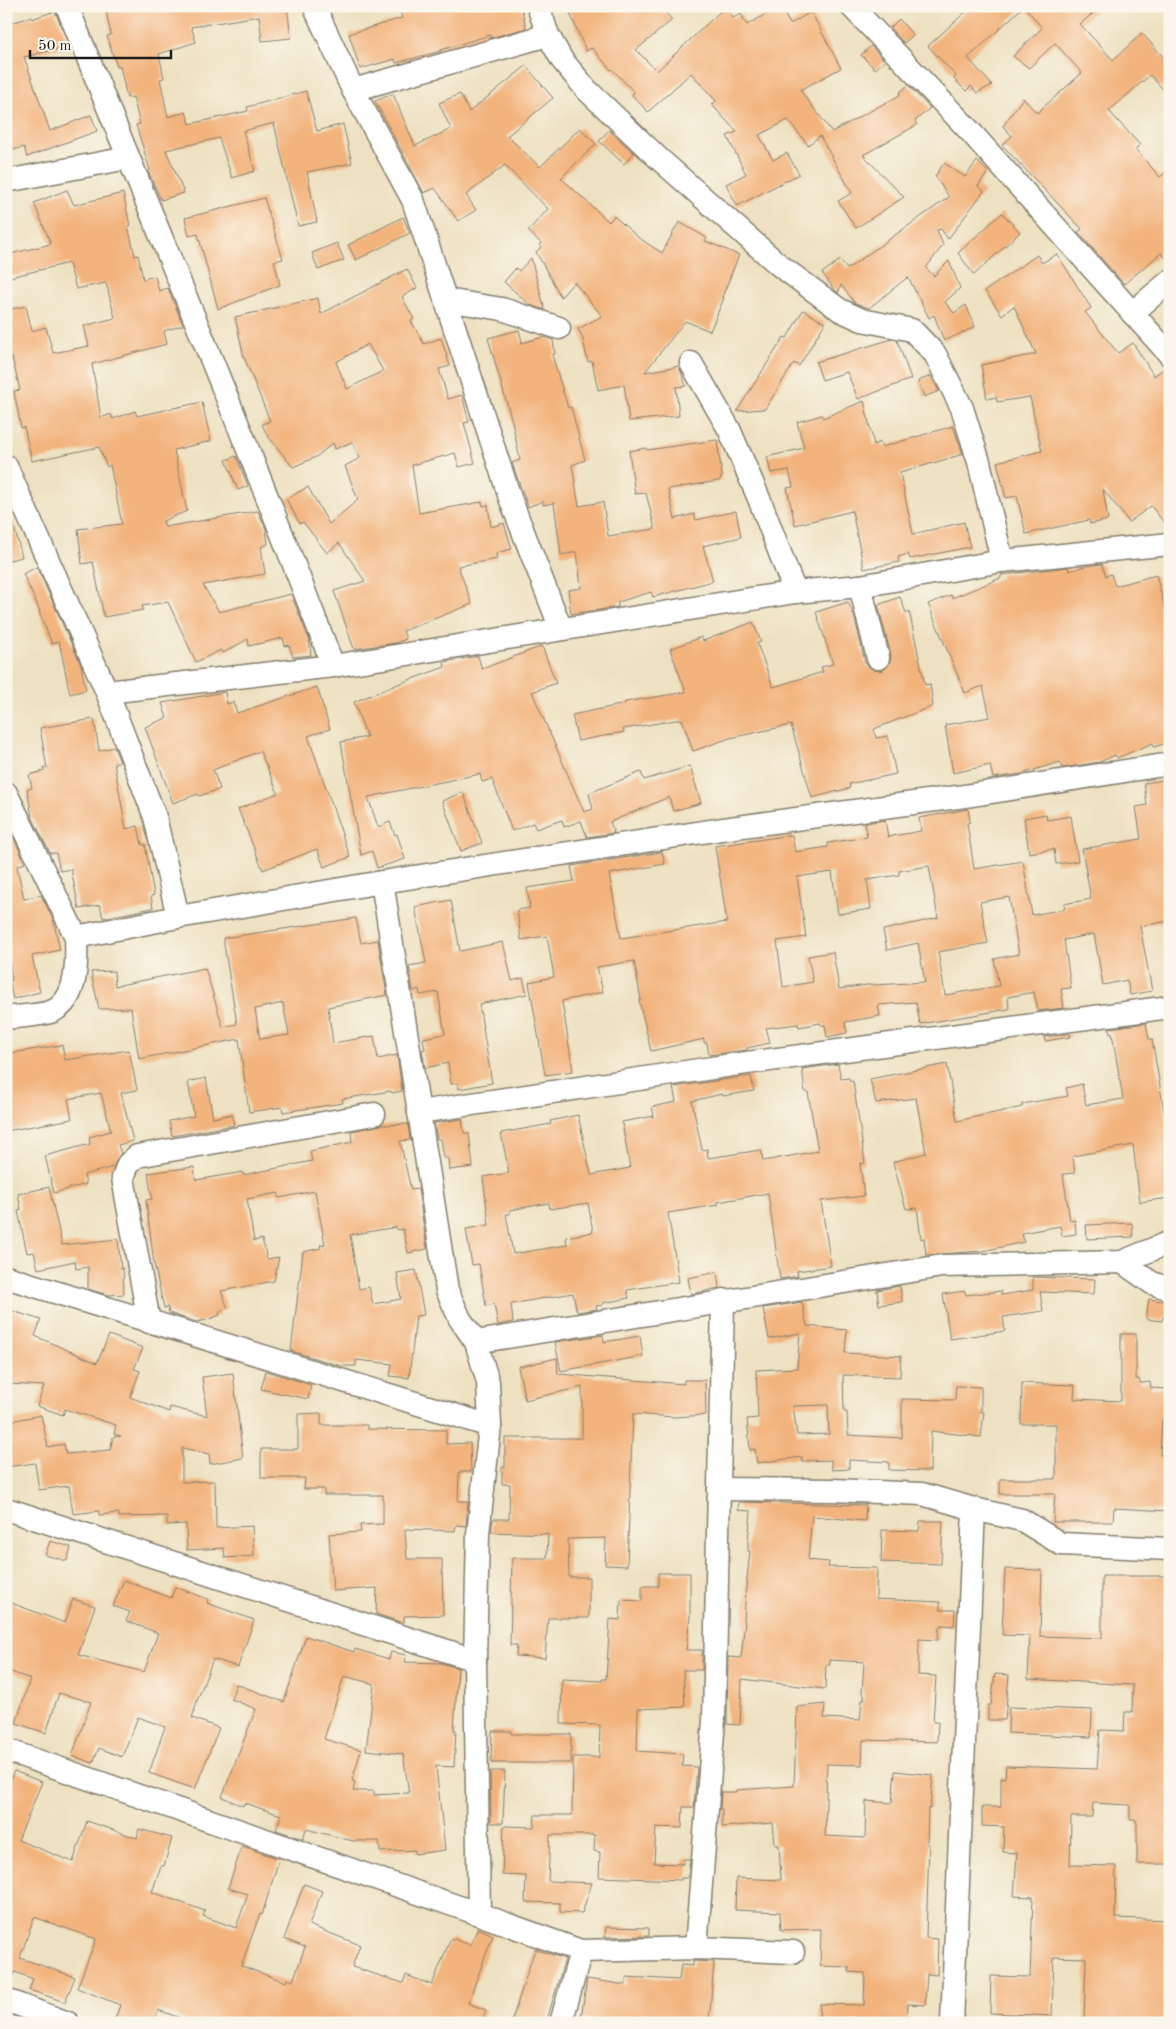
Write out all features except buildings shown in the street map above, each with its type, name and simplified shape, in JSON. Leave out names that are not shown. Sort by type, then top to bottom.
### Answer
[{"type":"street","points":[[67,6],[275,513],[333,666]]},
{"type":"street","points":[[314,6],[353,90],[413,200],[510,498],[561,629]]},
{"type":"street","points":[[538,6],[548,35],[562,60],[587,90],[779,266],[840,310],[862,320],[912,330],[927,344],[944,369],[962,408],[979,462],[1002,560]]},
{"type":"street","points":[[851,6],[968,129],[1170,355]]},
{"type":"street","points":[[353,90],[548,35]]},
{"type":"street","points":[[6,181],[128,158]]},
{"type":"street","points":[[1132,313],[1170,281]]},
{"type":"street","points":[[446,300],[502,309],[559,328]]},
{"type":"street","points":[[691,363],[729,429],[760,501],[795,592]]},
{"type":"street","points":[[6,466],[107,692],[155,817],[178,917]]},
{"type":"street","points":[[107,692],[333,666],[795,592],[860,586],[1002,560],[1170,544]]},
{"type":"street","points":[[860,586],[878,658]]},
{"type":"street","points":[[76,937],[178,917],[382,882],[722,829],[965,796],[1170,764]]},
{"type":"street","points":[[6,793],[76,937],[76,957],[71,990],[64,1004],[51,1012],[6,1018]]},
{"type":"street","points":[[382,882],[448,1290],[460,1320],[476,1342],[488,1382],[490,1426],[478,1534],[474,1660],[479,1914]]},
{"type":"street","points":[[419,1112],[732,1065],[1170,1007]]},
{"type":"street","points":[[149,1322],[123,1178],[128,1164],[137,1156],[374,1114]]},
{"type":"street","points":[[476,1342],[723,1300],[942,1266],[1122,1262],[1170,1242]]},
{"type":"street","points":[[1122,1262],[1152,1283],[1170,1289]]},
{"type":"street","points":[[6,1277],[490,1426]]},
{"type":"street","points":[[696,1948],[714,1720],[723,1300]]},
{"type":"street","points":[[719,1489],[834,1490],[922,1494],[1022,1520],[1061,1544],[1170,1548]]},
{"type":"street","points":[[6,1509],[474,1660]]},
{"type":"street","points":[[952,2023],[974,1509]]},
{"type":"street","points":[[6,1750],[581,1951],[696,1948],[793,1952]]},
{"type":"street","points":[[562,2023],[581,1951]]},
{"type":"street","points":[[6,2000],[68,2023]]}]
